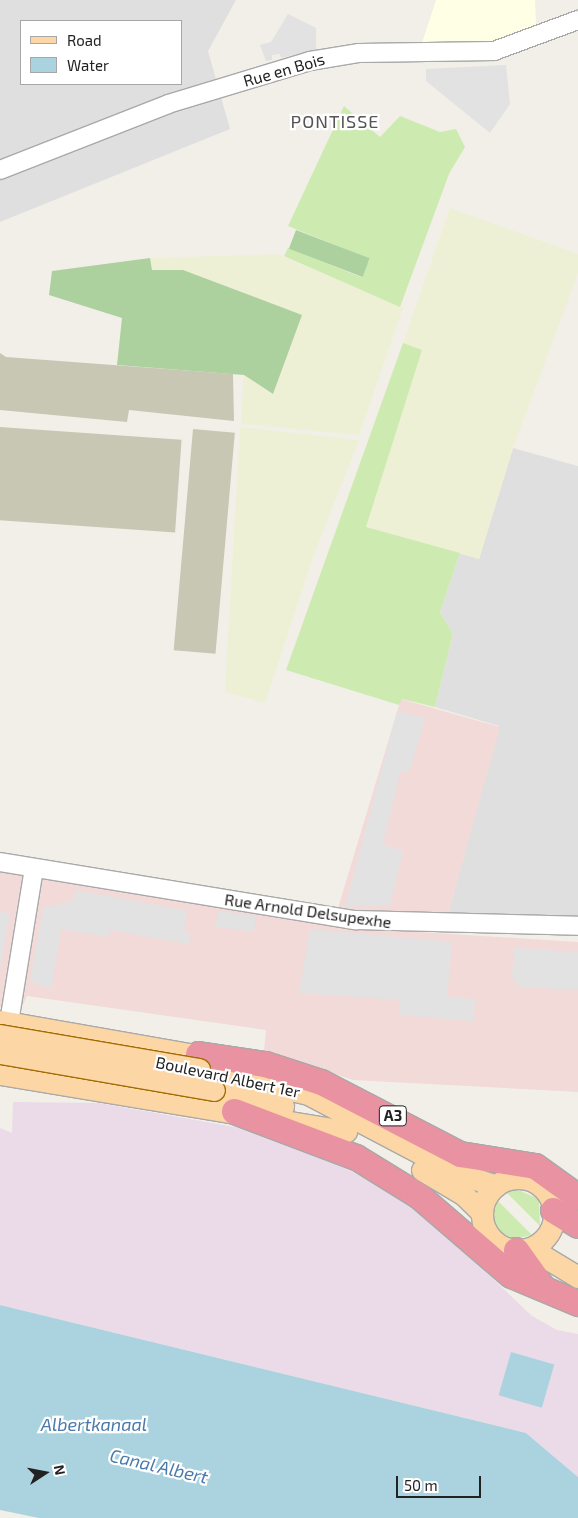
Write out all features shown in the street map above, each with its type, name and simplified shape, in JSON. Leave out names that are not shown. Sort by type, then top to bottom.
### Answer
[{"type":"highway","name":"A3","points":[[199,1061],[241,1059],[321,1082],[460,1154],[535,1166],[578,1197]]},
{"type":"highway","points":[[234,1111],[356,1157],[419,1196],[511,1275],[546,1292],[578,1303]]},
{"type":"highway","points":[[552,1219],[578,1225]]},
{"type":"highway","points":[[523,1249],[546,1292]]},
{"type":"main road","name":"Boulevard Albert 1er","points":[[3,1026],[199,1061],[308,1094],[460,1174],[496,1186]]},
{"type":"main road","name":"Boulevard Albert 1er","points":[[0,1053],[214,1090],[281,1106],[346,1130],[453,1187],[482,1213],[489,1235],[523,1249],[578,1277]]},
{"type":"main road","points":[[0,1074],[346,1130]]},
{"type":"main road","points":[[482,1213],[496,1186],[513,1179],[531,1181],[546,1192],[563,1253],[578,1263]]},
{"type":"main road","points":[[523,1249],[552,1219]]},
{"type":"street","name":"Rue en Bois","points":[[0,170],[168,104],[310,61],[359,53],[494,51],[578,20]]},
{"type":"street","name":"Rue Arnold Delsupexhe","points":[[0,862],[356,920],[496,927],[502,932],[578,936]]},
{"type":"street","points":[[0,1074],[3,1026],[34,868]]},
{"type":"street","name":"Rue Arnold Delsupexhe","points":[[496,927],[502,922],[578,926]]},
{"type":"shaded area","points":[[0,0],[236,0],[208,51],[230,129],[0,222]]},
{"type":"shaded area","points":[[436,0],[535,0],[536,25],[491,42],[421,46]]},
{"type":"shaded area","points":[[288,14],[316,28],[316,50],[281,58],[280,54],[272,55],[272,60],[266,61],[260,45],[271,42]]},
{"type":"shaded area","points":[[506,65],[510,104],[490,133],[426,81],[426,69]]},
{"type":"shaded area","points":[[450,208],[578,254],[578,274],[513,448],[479,559],[366,527],[421,350],[403,343]]},
{"type":"shaded area","points":[[278,254],[403,308],[359,435],[241,424],[244,375],[272,394],[183,270],[152,270],[150,258]]},
{"type":"shaded area","points":[[0,353],[6,357],[233,374],[234,421],[129,410],[127,422],[0,410]]},
{"type":"shaded area","points":[[0,427],[182,440],[175,532],[0,520]]},
{"type":"shaded area","points":[[240,427],[359,440],[312,560],[265,703],[225,692]]},
{"type":"shaded area","points":[[193,429],[235,433],[215,654],[174,650]]},
{"type":"shaded area","points":[[513,448],[578,466],[578,919],[493,914],[445,925],[499,726],[435,707],[453,634],[440,612],[460,553],[479,559]]},
{"type":"shaded area","points":[[401,699],[500,727],[445,925],[335,918]]},
{"type":"shaded area","points":[[397,711],[425,718],[409,773],[401,770],[383,844],[403,851],[390,905],[345,907]]},
{"type":"shaded area","points":[[0,872],[355,928],[578,942],[578,1092],[353,1080],[264,1051],[266,1030],[27,996],[21,1009],[0,1007]]},
{"type":"shaded area","points":[[76,890],[187,911],[184,930],[190,933],[189,944],[110,930],[108,937],[61,929],[51,989],[30,981],[43,908],[73,901]]},
{"type":"shaded area","points":[[218,911],[256,916],[254,932],[216,927]]},
{"type":"shaded area","points":[[0,912],[10,914],[0,969]]},
{"type":"shaded area","points":[[310,929],[452,942],[447,997],[475,999],[473,1021],[400,1015],[400,1000],[299,993]]},
{"type":"shaded area","points":[[514,948],[578,952],[578,990],[520,987],[512,977]]},
{"type":"shaded area","points":[[13,1102],[99,1103],[235,1127],[298,1143],[396,1195],[448,1236],[532,1316],[557,1330],[578,1334],[578,1477],[526,1433],[0,1305],[0,1128],[12,1133]]},
{"type":"green space","points":[[344,106],[380,137],[400,116],[440,132],[456,129],[465,147],[449,174],[400,307],[284,256],[288,248],[361,277],[370,259],[288,226]]},
{"type":"green space","points":[[296,230],[370,258],[363,277],[289,249]]},
{"type":"green space","points":[[150,258],[152,270],[183,270],[302,315],[273,394],[244,375],[117,365],[122,318],[49,295],[52,271]]},
{"type":"green space","points":[[403,343],[422,350],[366,527],[460,553],[440,612],[453,634],[435,707],[402,699],[399,705],[286,670]]},
{"type":"green space","points":[[516,1189],[539,1199],[540,1226],[506,1192]]},
{"type":"green space","points":[[497,1200],[532,1235],[514,1239],[500,1232],[493,1218]]},
{"type":"water","name":"Albertkanaal","points":[[0,1305],[526,1433],[578,1477],[578,1518],[39,1518],[0,1510]]},
{"type":"water","points":[[511,1352],[554,1364],[542,1408],[499,1395]]},
{"type":"district","name":"PONTISSE","points":[[335,121]]},
{"type":"water label","name":"Canal Albert","points":[[159,1466]]}]
